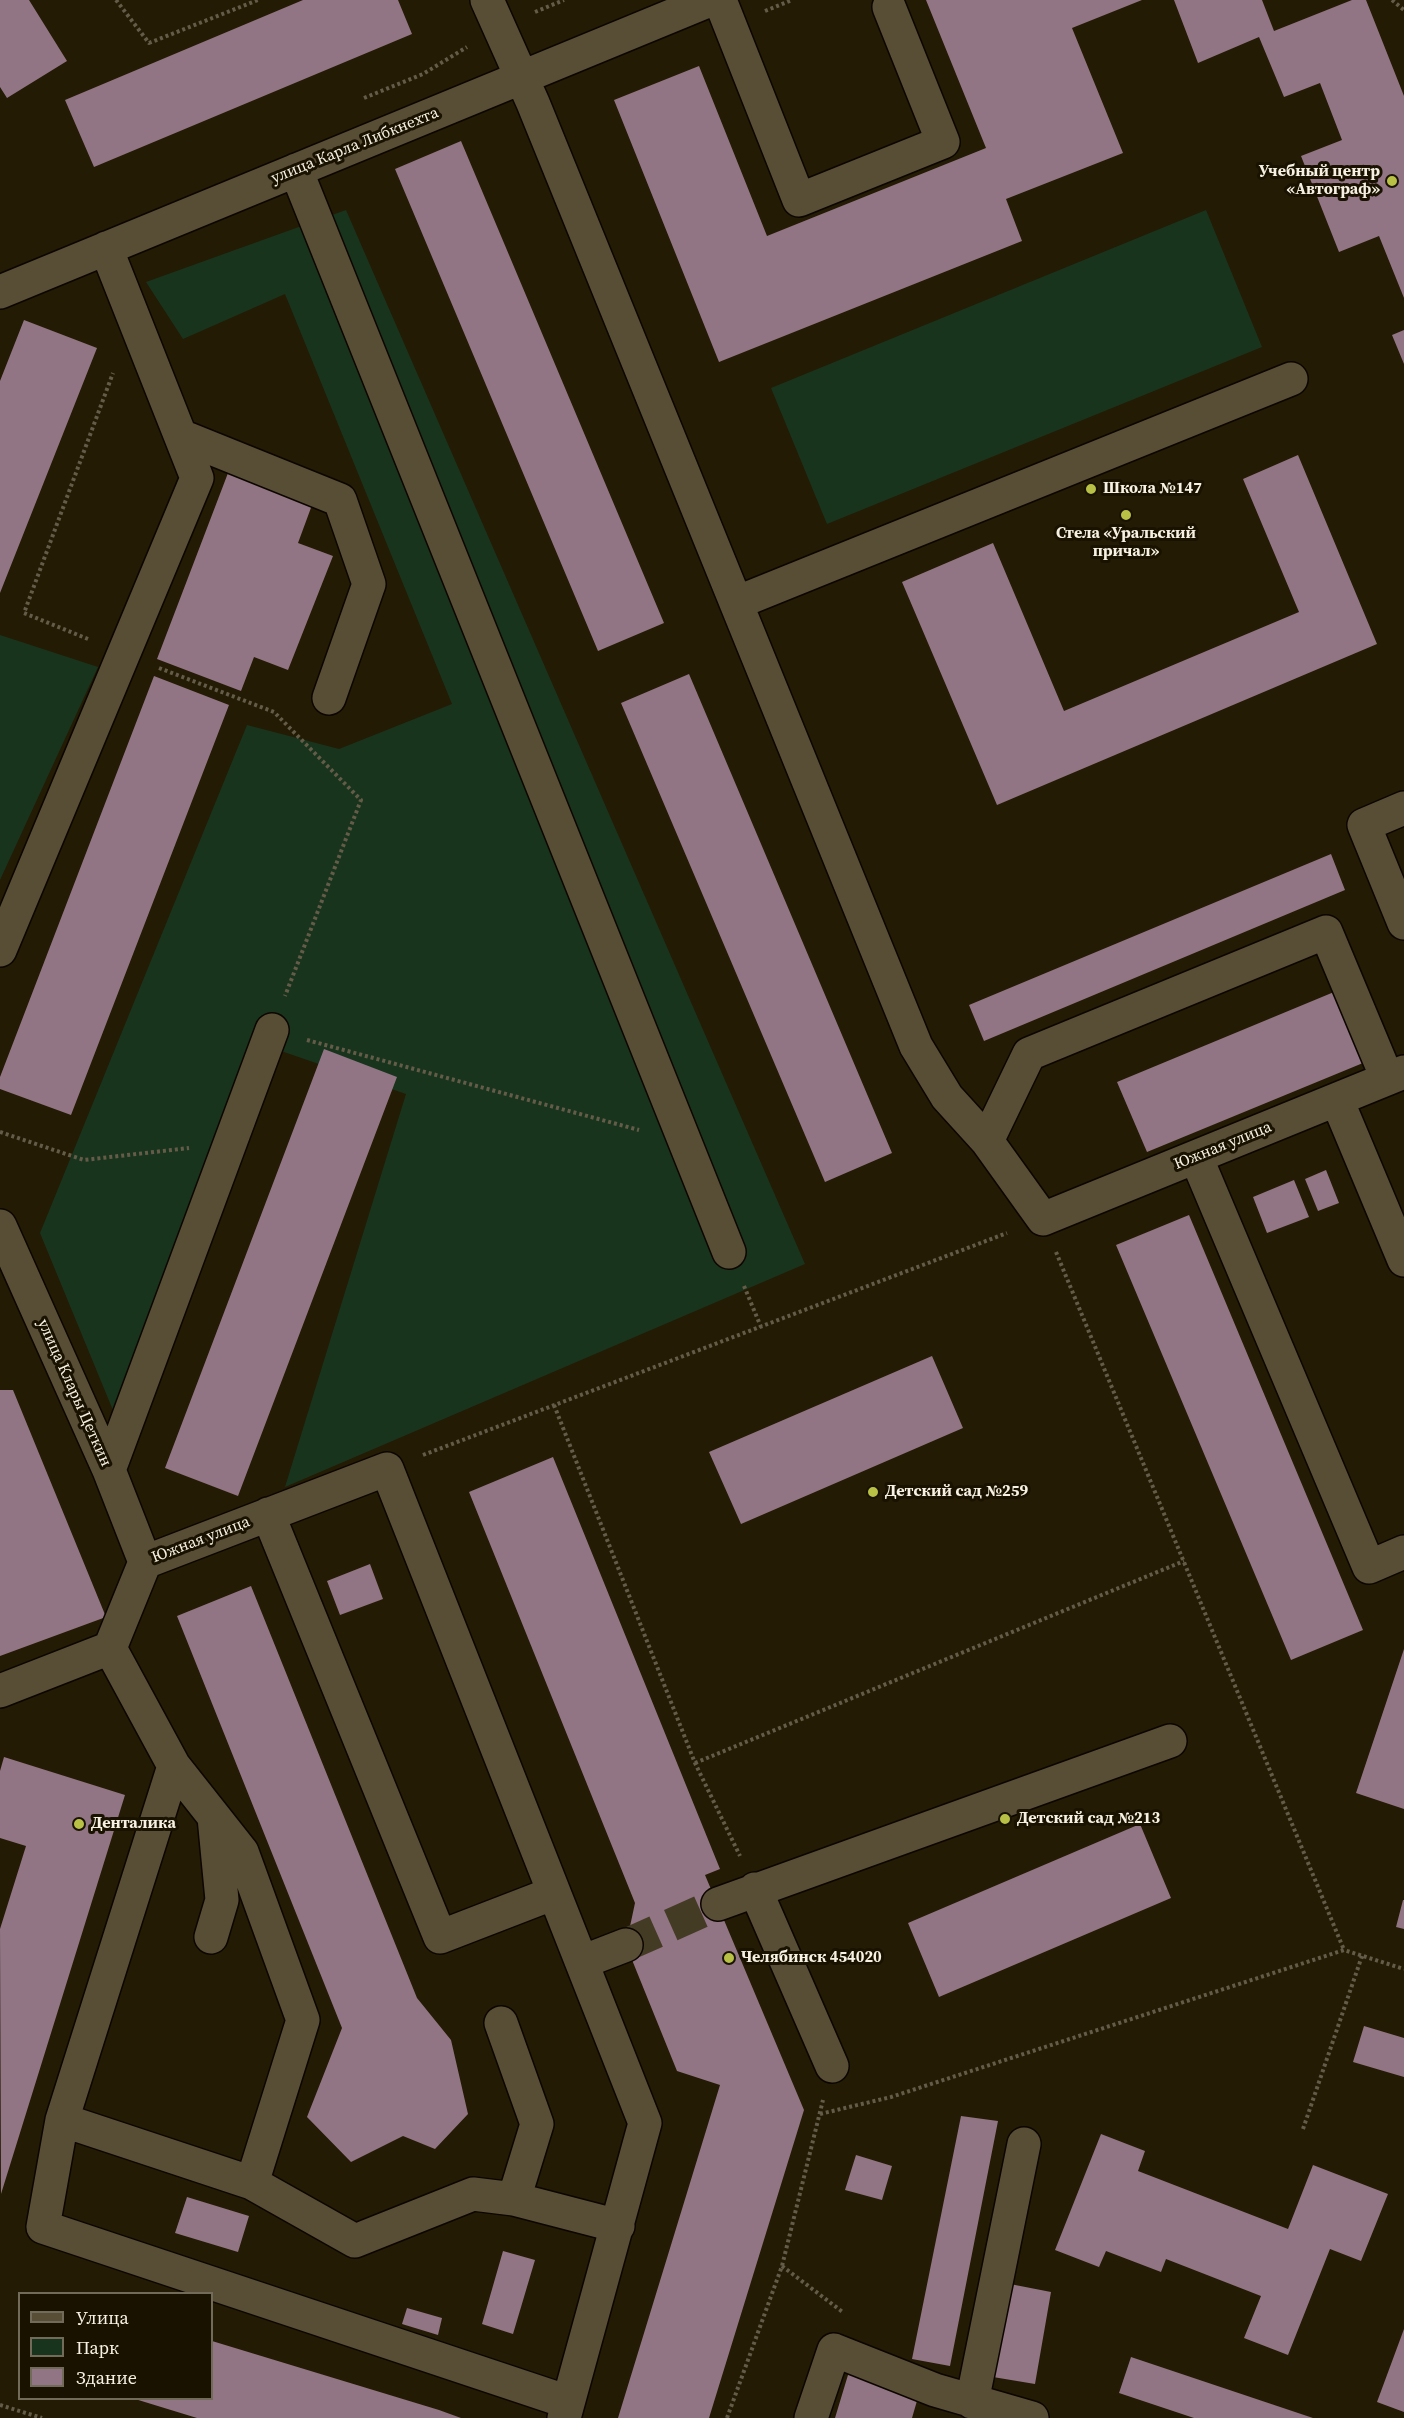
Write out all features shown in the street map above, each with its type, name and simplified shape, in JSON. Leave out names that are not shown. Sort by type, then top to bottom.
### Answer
[{"type":"street","name":"улица Карла Либкнехта","points":[[0,292],[710,0]]},
{"type":"street","points":[[720,0],[799,200],[943,142],[889,7]]},
{"type":"street","points":[[494,13],[915,1046],[947,1097],[987,1141],[1043,1219]]},
{"type":"street","points":[[296,170],[729,1252]]},
{"type":"street","points":[[0,950],[197,478],[106,248]]},
{"type":"street","points":[[736,603],[1291,379]]},
{"type":"street","points":[[181,436],[340,500],[369,584],[329,698]]},
{"type":"street","points":[[1404,808],[1364,825],[1404,923]]},
{"type":"street","points":[[987,1141],[1029,1053],[1326,932],[1395,1075]]},
{"type":"street","points":[[109,1470],[272,1030]]},
{"type":"street","name":"Южная улица","points":[[1043,1219],[1395,1075]]},
{"type":"street","points":[[1337,1100],[1404,1260]]},
{"type":"street","points":[[1196,1157],[1369,1567],[1404,1552]]},
{"type":"street","name":"улица Клары Цеткин","points":[[0,1226],[109,1470],[145,1562]]},
{"type":"street","points":[[174,1766],[62,2120],[43,2227],[566,2410],[645,2123],[387,1469]]},
{"type":"street","name":"Южная улица","points":[[110,1648],[145,1562],[387,1469]]},
{"type":"street","points":[[268,1514],[440,1937],[555,1893]]},
{"type":"street","points":[[0,1691],[110,1648],[174,1766],[242,1852],[303,2020],[252,2183]]},
{"type":"street","points":[[718,1904],[1170,1741]]},
{"type":"street","points":[[211,1937],[222,1900],[214,1817]]},
{"type":"street","points":[[755,1889],[832,2066]]},
{"type":"street","points":[[582,1962],[626,1945]]},
{"type":"street","points":[[501,2023],[537,2124],[514,2199]]},
{"type":"street","points":[[62,2120],[252,2183],[355,2241],[473,2194],[514,2199],[618,2226]]},
{"type":"street","points":[[972,2402],[1024,2144]]},
{"type":"street","points":[[811,2418],[834,2350],[972,2402],[1032,2418]]},
{"type":"path","points":[[116,0],[149,44],[258,0]]},
{"type":"path","points":[[358,101],[423,74],[494,13],[564,0]]},
{"type":"path","points":[[1392,0],[1404,10]]},
{"type":"path","points":[[361,800],[272,1030],[686,1142]]},
{"type":"path","points":[[0,1132],[84,1160],[230,1144]]},
{"type":"path","points":[[387,1469],[1043,1219],[1344,1950]]},
{"type":"path","points":[[729,1252],[761,1327]]},
{"type":"path","points":[[554,1405],[695,1762],[755,1889]]},
{"type":"path","points":[[695,1762],[1184,1561]]},
{"type":"path","points":[[820,2114],[891,2097],[1344,1950],[1404,1970]]},
{"type":"path","points":[[1303,2129],[1362,1956]]},
{"type":"path","points":[[727,2418],[782,2266],[832,2066]]},
{"type":"path","points":[[0,2405],[42,2418]]},
{"type":"green space","points":[[346,210],[805,1264],[285,1487],[406,1094],[255,1042],[117,1420],[40,1233],[247,725],[339,749],[452,704],[285,294],[183,339],[146,282]]},
{"type":"green space","points":[[1206,210],[1262,347],[827,524],[771,388]]},
{"type":"green space","points":[[0,635],[98,667],[0,880]]},
{"type":"building","points":[[0,0],[29,0],[67,61],[7,98],[0,87]]},
{"type":"building","points":[[303,0],[398,0],[412,34],[94,167],[65,100]]},
{"type":"building","points":[[926,0],[1142,0],[1072,28],[1123,153],[1006,199],[1022,241],[719,362],[614,100],[699,66],[767,236],[986,148]]},
{"type":"building","points":[[1174,0],[1262,0],[1274,31],[1352,0],[1366,0],[1404,96],[1404,298],[1379,236],[1339,252],[1301,156],[1342,140],[1320,83],[1284,97],[1259,37],[1198,63]]},
{"type":"building","points":[[461,141],[664,623],[598,651],[395,169]]},
{"type":"building","points":[[24,320],[97,348],[0,593],[0,381]]},
{"type":"building","points":[[1404,330],[1404,364],[1392,335]]},
{"type":"building","points":[[1298,455],[1377,644],[997,805],[902,582],[993,543],[1064,711],[1299,612],[1243,479]]},
{"type":"building","points":[[228,473],[312,505],[298,543],[333,556],[288,670],[254,657],[241,691],[157,659]]},
{"type":"building","points":[[689,674],[892,1153],[825,1182],[621,703]]},
{"type":"building","points":[[154,676],[229,705],[71,1115],[0,1089],[0,1077]]},
{"type":"building","points":[[1331,854],[1345,890],[984,1041],[969,1005]]},
{"type":"building","points":[[1334,992],[1363,1063],[1147,1152],[1117,1082]]},
{"type":"building","points":[[324,1049],[397,1077],[238,1496],[165,1468]]},
{"type":"building","points":[[1326,1170],[1339,1203],[1318,1211],[1305,1179]]},
{"type":"building","points":[[1294,1180],[1309,1217],[1267,1233],[1253,1197]]},
{"type":"building","points":[[1189,1215],[1363,1630],[1291,1660],[1116,1245]]},
{"type":"building","points":[[932,1356],[963,1428],[741,1524],[709,1452]]},
{"type":"building","points":[[0,1390],[13,1390],[106,1617],[0,1656]]},
{"type":"building","points":[[553,1457],[720,1869],[705,1875],[804,2110],[709,2418],[618,2418],[720,2085],[677,2071],[626,1945],[635,1903],[469,1492]]},
{"type":"building","points":[[370,1564],[383,1599],[340,1615],[327,1581]]},
{"type":"building","points":[[251,1586],[417,1998],[451,2040],[468,2114],[435,2149],[403,2136],[351,2162],[307,2117],[342,2028],[177,1616]]},
{"type":"building","points":[[1404,1649],[1404,1809],[1356,1793]]},
{"type":"building","points":[[4,1757],[125,1795],[1,2194],[0,1929],[26,1846],[0,1838],[0,1771]]},
{"type":"building","points":[[1140,1824],[1171,1898],[939,1997],[908,1923]]},
{"type":"building","points":[[1404,1900],[1404,1929],[1396,1927]]},
{"type":"building","points":[[1364,2026],[1404,2038],[1404,2077],[1353,2062]]},
{"type":"building","points":[[961,2116],[998,2121],[950,2366],[912,2359]]},
{"type":"building","points":[[1101,2134],[1145,2151],[1138,2171],[1288,2229],[1313,2165],[1388,2194],[1361,2261],[1330,2249],[1288,2355],[1244,2338],[1261,2296],[1166,2259],[1161,2272],[1106,2251],[1099,2267],[1055,2250]]},
{"type":"building","points":[[856,2155],[892,2166],[882,2200],[845,2190]]},
{"type":"building","points":[[187,2197],[249,2216],[238,2252],[175,2233]]},
{"type":"building","points":[[503,2251],[535,2260],[513,2334],[482,2324]]},
{"type":"building","points":[[1010,2284],[1051,2292],[1035,2384],[993,2377]]},
{"type":"building","points":[[407,2308],[442,2318],[438,2335],[402,2324]]},
{"type":"building","points":[[1404,2329],[1404,2412],[1377,2402]]},
{"type":"building","points":[[213,2341],[461,2418],[197,2418],[138,2400],[213,2400]]},
{"type":"building","points":[[1131,2357],[1313,2418],[1194,2418],[1119,2393]]},
{"type":"building","points":[[851,2365],[921,2387],[912,2418],[835,2418]]},
{"type":"tunnel","points":[[626,1945],[718,1904]]},
{"type":"place","name":"Учебный центр «Автограф»","points":[[1392,181]]},
{"type":"place","name":"Школа №147","points":[[1091,489]]},
{"type":"place","name":"Стела «Уральский причал»","points":[[1126,515]]},
{"type":"place","name":"Детский сад №259","points":[[873,1492]]},
{"type":"place","name":"Детский сад №213","points":[[1005,1819]]},
{"type":"place","name":"Денталика","points":[[79,1824]]},
{"type":"place","name":"Челябинск 454020","points":[[729,1958]]}]
